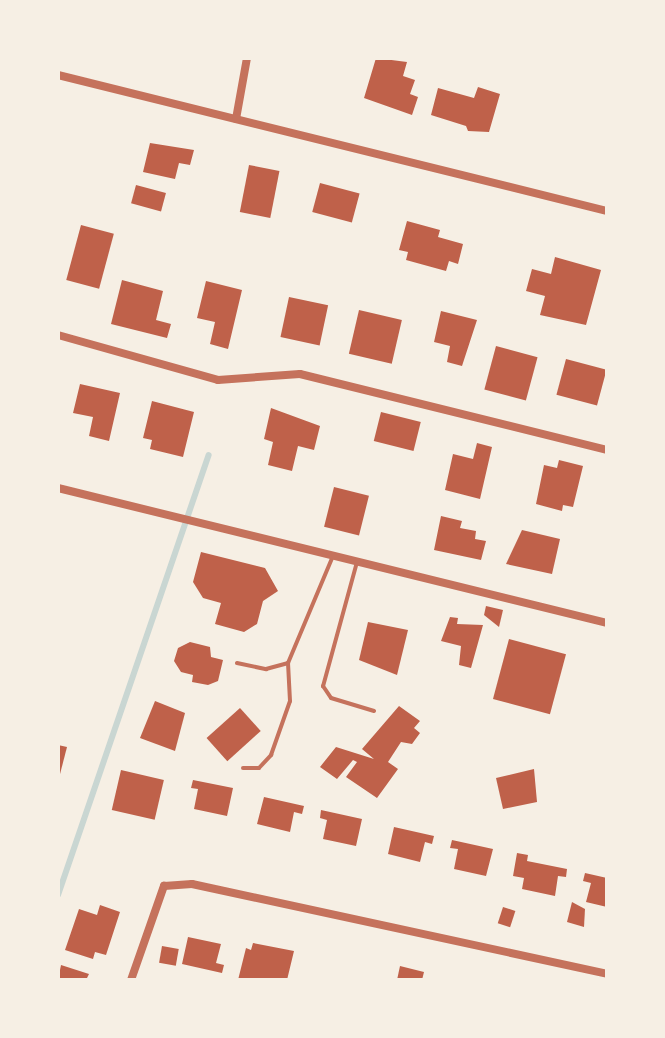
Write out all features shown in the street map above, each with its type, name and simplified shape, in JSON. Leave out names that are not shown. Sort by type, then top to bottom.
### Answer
[{"type":"street","points":[[236,119],[247,58]]},
{"type":"street","points":[[58,75],[607,211]]},
{"type":"street","points":[[58,335],[227,379],[300,374],[607,450]]},
{"type":"street","points":[[58,488],[607,623]]},
{"type":"street","points":[[131,980],[164,886],[192,884],[607,974]]},
{"type":"lane","points":[[243,768],[259,768],[271,755],[290,701],[288,663],[333,556]]},
{"type":"lane","points":[[357,562],[323,686],[331,698],[374,711]]},
{"type":"lane","points":[[237,663],[266,669],[288,663]]},
{"type":"building","points":[[376,58],[407,62],[403,76],[415,80],[410,94],[418,97],[412,115],[364,98]]},
{"type":"building","points":[[478,87],[500,94],[489,132],[468,131],[466,126],[431,115],[438,88],[474,98]]},
{"type":"building","points":[[150,143],[194,150],[190,165],[179,163],[175,179],[143,172]]},
{"type":"building","points":[[249,165],[279,171],[270,218],[240,212]]},
{"type":"building","points":[[320,183],[360,194],[352,223],[312,212]]},
{"type":"building","points":[[136,185],[166,193],[161,211],[131,203]]},
{"type":"building","points":[[407,221],[440,230],[438,237],[463,244],[458,264],[449,261],[446,271],[406,260],[408,252],[399,250]]},
{"type":"building","points":[[81,225],[114,234],[99,289],[66,280]]},
{"type":"building","points":[[555,257],[601,270],[586,325],[540,315],[545,296],[526,291],[532,269],[551,274]]},
{"type":"building","points":[[122,280],[163,291],[156,320],[171,324],[167,338],[111,324]]},
{"type":"building","points":[[206,281],[242,290],[228,349],[210,344],[215,322],[197,318]]},
{"type":"building","points":[[289,297],[328,305],[320,345],[280,337]]},
{"type":"building","points":[[359,310],[402,320],[392,364],[349,354]]},
{"type":"building","points":[[441,311],[477,320],[462,366],[447,362],[450,346],[434,342]]},
{"type":"building","points":[[496,346],[538,357],[526,401],[484,389]]},
{"type":"building","points":[[566,359],[607,370],[597,406],[556,395]]},
{"type":"building","points":[[80,384],[120,393],[109,441],[89,436],[93,417],[73,413]]},
{"type":"building","points":[[152,401],[194,412],[183,457],[150,449],[152,440],[143,438]]},
{"type":"building","points":[[271,408],[320,426],[314,450],[298,446],[292,471],[268,465],[273,442],[264,439]]},
{"type":"building","points":[[381,412],[421,422],[414,451],[374,441]]},
{"type":"building","points":[[477,443],[492,447],[480,499],[445,490],[453,454],[473,459]]},
{"type":"building","points":[[559,460],[583,466],[573,507],[563,505],[562,511],[536,504],[544,465],[557,468]]},
{"type":"building","points":[[334,487],[369,496],[359,535],[324,527]]},
{"type":"building","points":[[441,516],[462,521],[460,528],[476,531],[475,539],[486,541],[481,560],[434,550]]},
{"type":"building","points":[[522,530],[560,539],[552,574],[506,564]]},
{"type":"building","points":[[201,552],[265,568],[278,591],[263,601],[257,624],[244,632],[215,624],[221,603],[203,598],[193,582]]},
{"type":"building","points":[[486,606],[503,610],[499,627],[484,615]]},
{"type":"building","points":[[450,617],[458,618],[457,624],[483,625],[471,668],[459,665],[461,646],[441,641]]},
{"type":"building","points":[[368,622],[408,630],[397,675],[359,660]]},
{"type":"building","points":[[509,639],[566,654],[550,714],[493,699]]},
{"type":"building","points":[[190,642],[210,647],[211,657],[223,660],[218,681],[208,685],[192,682],[193,675],[181,672],[174,661],[178,648]]},
{"type":"building","points":[[155,701],[185,713],[175,751],[140,738]]},
{"type":"building","points":[[399,706],[420,721],[414,728],[420,733],[412,744],[401,742],[388,762],[398,769],[377,798],[346,777],[357,762],[353,760],[337,779],[320,767],[336,747],[374,759],[362,749]]},
{"type":"building","points":[[240,708],[261,731],[227,761],[207,738]]},
{"type":"building","points":[[58,745],[67,747],[59,778],[58,778]]},
{"type":"building","points":[[534,769],[537,802],[503,809],[496,778]]},
{"type":"building","points":[[121,770],[164,780],[155,820],[112,810]]},
{"type":"building","points":[[193,780],[233,788],[227,816],[194,809],[198,789],[191,788]]},
{"type":"building","points":[[264,797],[304,806],[302,814],[294,812],[290,832],[257,824]]},
{"type":"building","points":[[321,810],[362,819],[356,846],[323,839],[327,820],[320,818]]},
{"type":"building","points":[[394,827],[434,836],[432,844],[425,842],[420,862],[388,854]]},
{"type":"building","points":[[452,840],[493,849],[486,876],[454,869],[458,849],[450,848]]},
{"type":"building","points":[[517,853],[528,855],[527,861],[567,869],[566,877],[558,876],[555,896],[522,889],[524,878],[513,876]]},
{"type":"building","points":[[585,873],[607,878],[607,907],[586,902],[591,883],[583,881]]},
{"type":"building","points":[[572,902],[585,909],[584,927],[567,922]]},
{"type":"building","points":[[100,905],[120,912],[106,955],[95,952],[93,959],[65,950],[79,909],[97,915]]},
{"type":"building","points":[[503,907],[515,911],[510,927],[498,923]]},
{"type":"building","points":[[188,937],[221,944],[216,963],[224,965],[222,973],[182,964]]},
{"type":"building","points":[[253,943],[294,951],[287,980],[238,980],[246,948],[251,950]]},
{"type":"building","points":[[162,946],[179,949],[176,966],[159,963]]},
{"type":"building","points":[[61,965],[89,974],[86,980],[58,980]]},
{"type":"building","points":[[400,966],[424,972],[422,980],[397,980]]},
{"type":"waterway","points":[[58,895],[209,455]]}]
